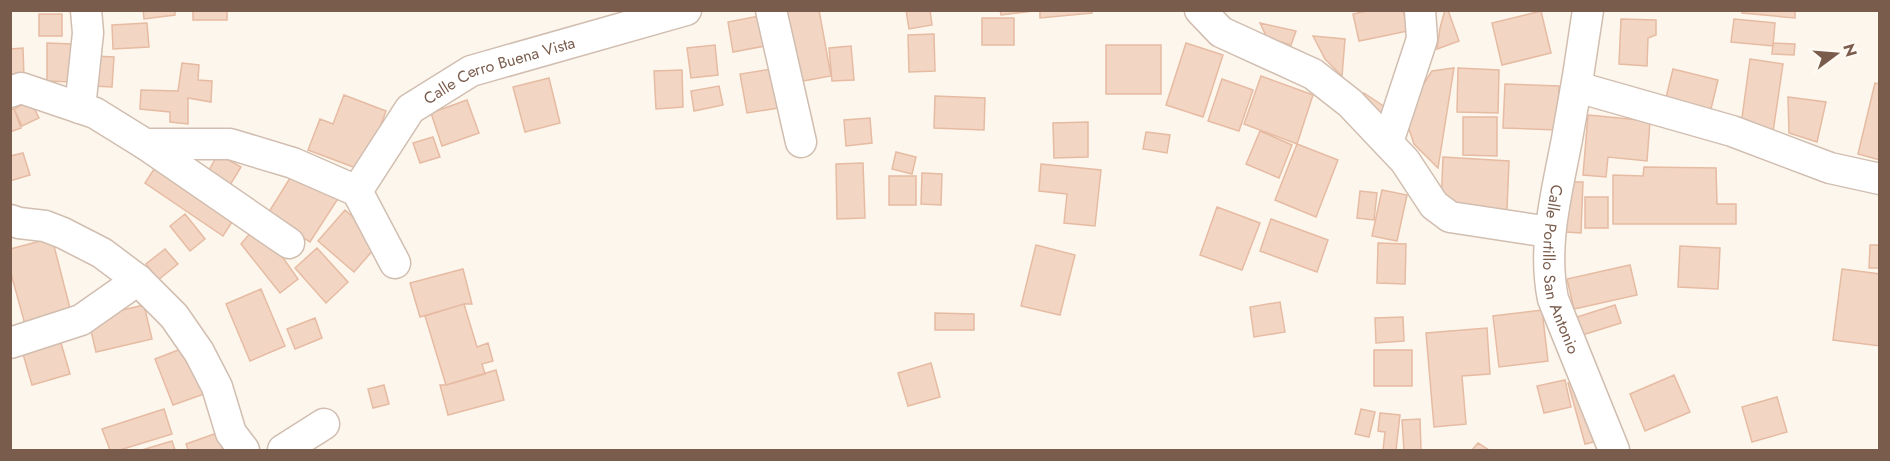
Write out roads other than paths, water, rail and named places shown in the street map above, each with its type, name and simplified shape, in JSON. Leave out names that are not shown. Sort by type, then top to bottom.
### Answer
[{"type":"street","points":[[80,108],[88,33],[86,10]]},
{"type":"street","name":"Calle Cerro Buena Vista","points":[[357,191],[410,109],[471,71],[686,10]]},
{"type":"street","points":[[771,10],[801,142]]},
{"type":"street","points":[[1200,10],[1221,32],[1313,74],[1350,103],[1405,161],[1434,205],[1450,217],[1549,232]]},
{"type":"street","points":[[1388,142],[1422,39],[1420,10]]},
{"type":"street","name":"Calle Portillo San Antonio","points":[[1588,10],[1577,87],[1549,232],[1549,276],[1553,299],[1614,450]]},
{"type":"street","points":[[1577,87],[1732,131],[1830,168],[1880,180]]},
{"type":"street","points":[[10,92],[21,88],[94,113],[145,144],[289,243]]},
{"type":"street","points":[[145,144],[230,144],[293,163],[357,191],[395,263]]},
{"type":"street","points":[[10,220],[45,226],[63,233],[102,254],[138,280],[174,316],[199,352],[217,387],[231,433],[244,450]]},
{"type":"street","points":[[10,343],[81,320],[138,280]]},
{"type":"street","points":[[283,450],[324,424]]}]
